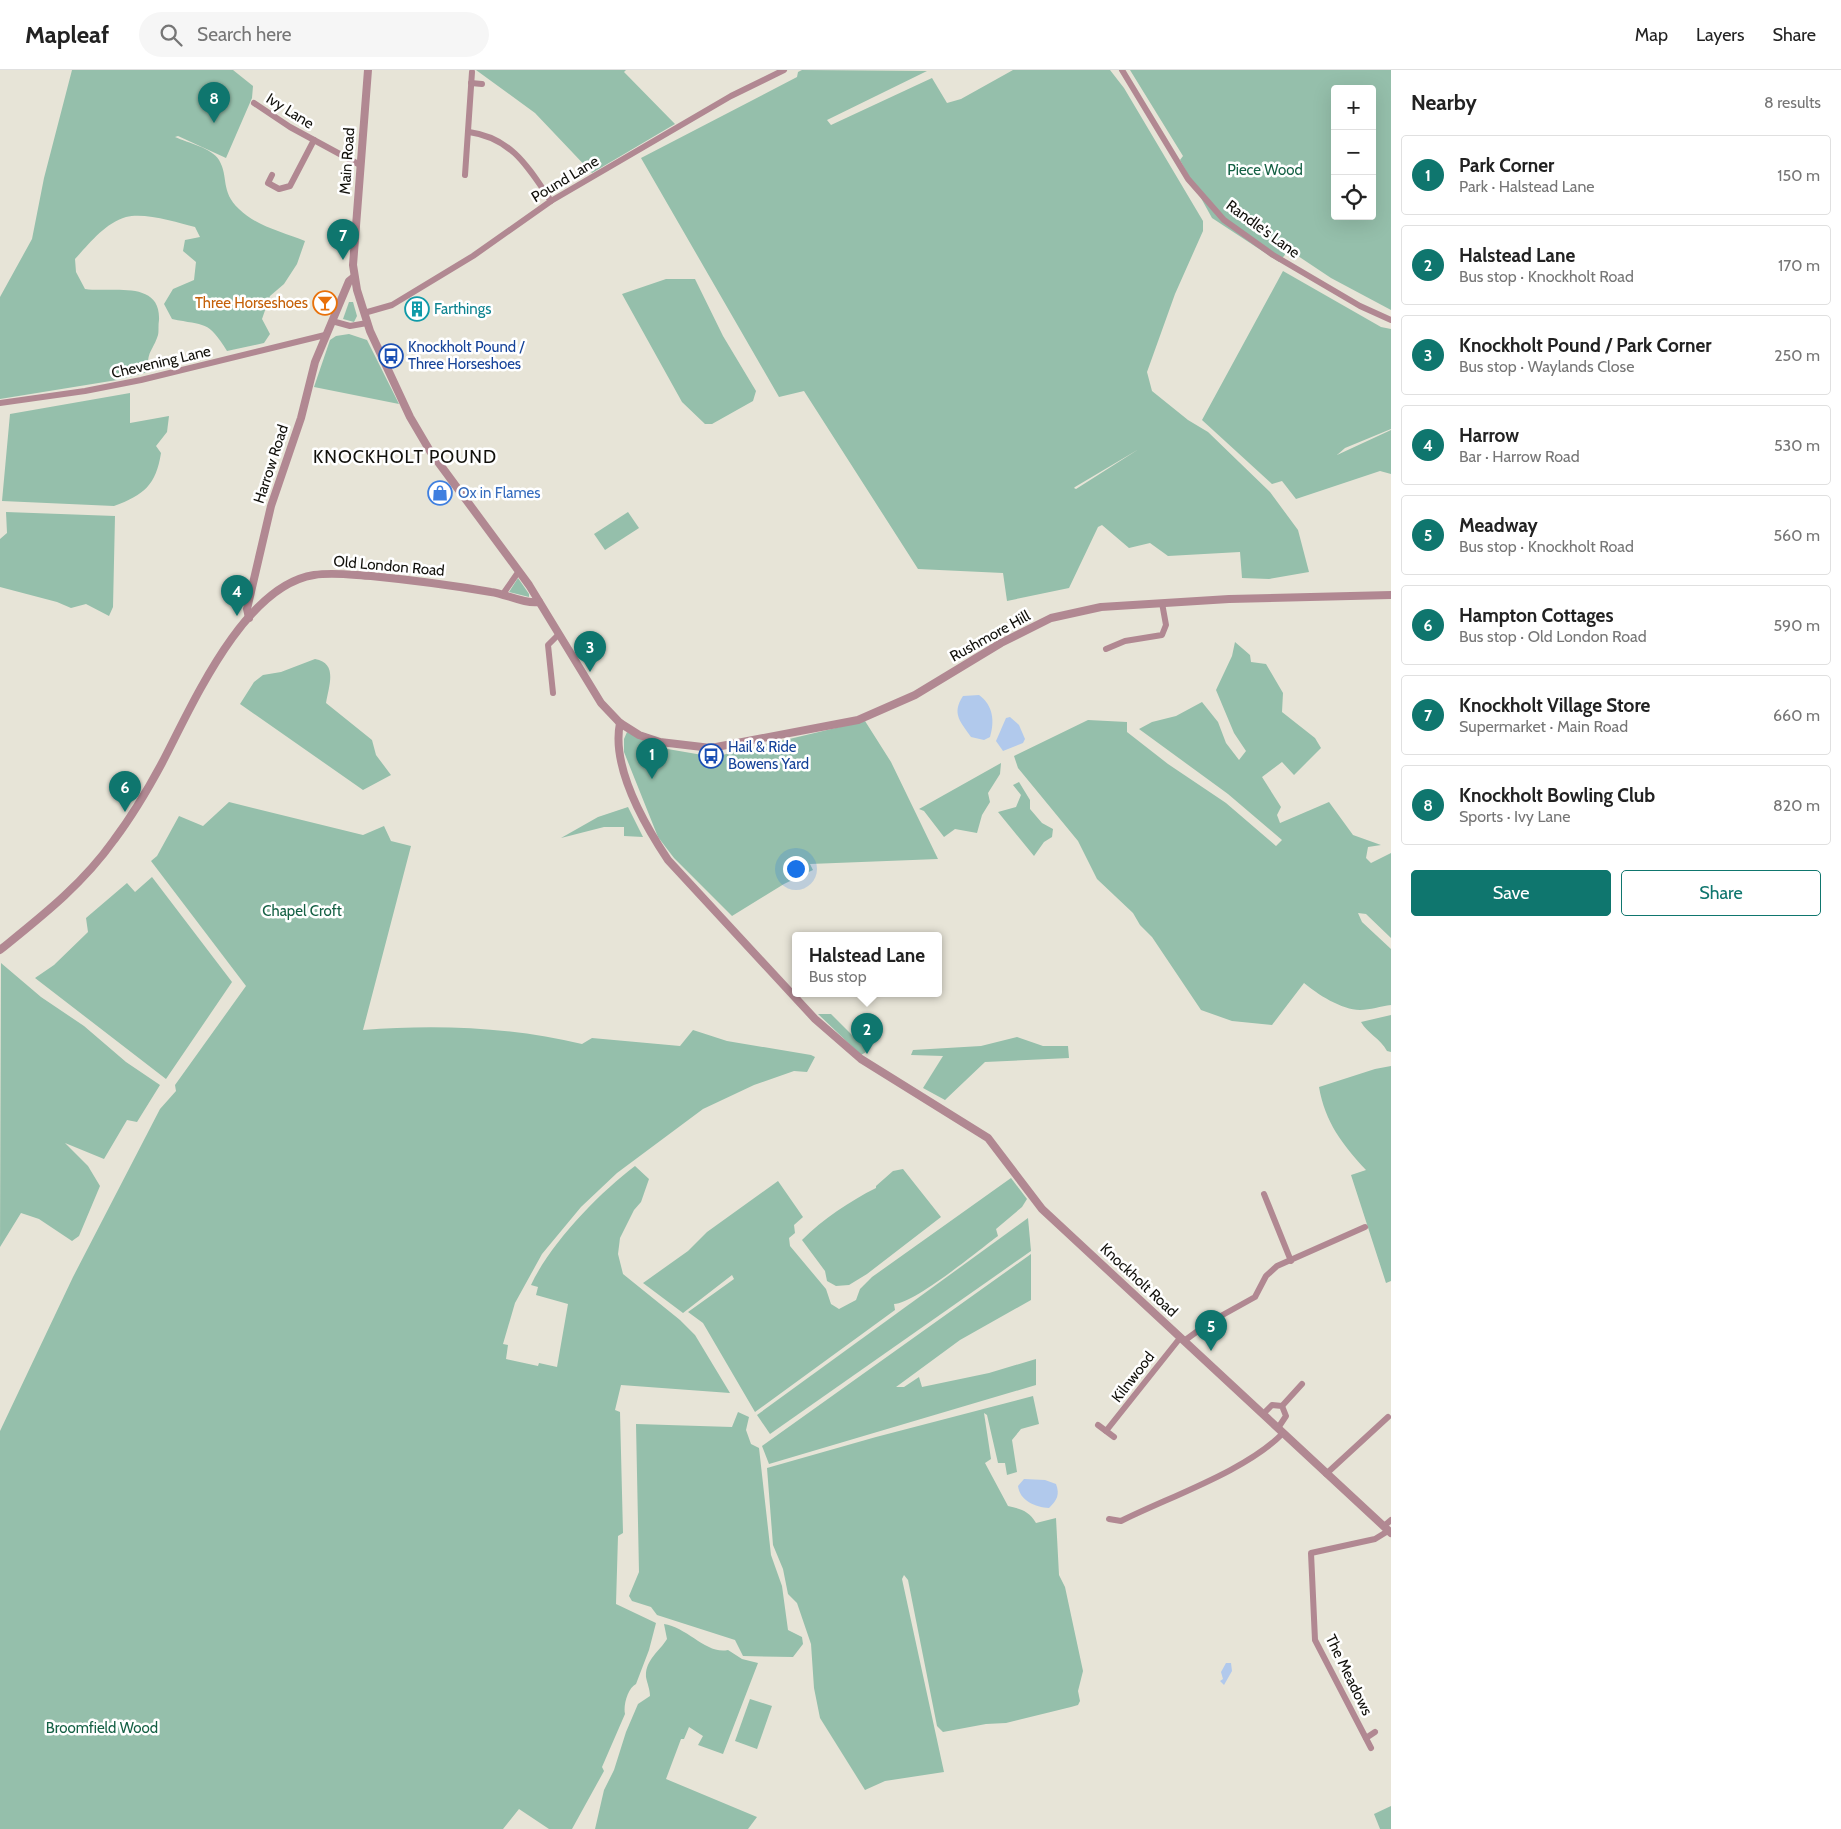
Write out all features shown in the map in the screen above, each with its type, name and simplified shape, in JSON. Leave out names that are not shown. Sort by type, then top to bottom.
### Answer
[{"type":"street","name":"Main Road","points":[[368,70],[354,251],[354,277],[364,314],[423,440],[445,473],[519,571]]},
{"type":"street","name":"Pound Lane","points":[[364,314],[392,305],[473,256],[551,200],[731,96],[784,70]]},
{"type":"street","name":"Randle's Lane","points":[[1122,70],[1188,179],[1224,220],[1274,255],[1360,306],[1391,320]]},
{"type":"street","points":[[464,171],[472,72]]},
{"type":"street","points":[[471,83],[482,84]]},
{"type":"street","name":"Ivy Lane","points":[[254,103],[314,140],[360,165]]},
{"type":"street","points":[[468,132],[485,135],[514,152],[526,163],[551,200]]},
{"type":"street","name":"Ivy Lane","points":[[272,174],[268,182],[279,188],[290,186],[314,140]]},
{"type":"street","name":"Harrow Road","points":[[248,618],[246,613],[271,506],[301,418],[325,335],[349,281],[354,277]]},
{"type":"street","points":[[332,321],[350,326],[367,323]]},
{"type":"street","name":"Chevening Lane","points":[[0,403],[85,392],[325,335]]},
{"type":"street","points":[[503,594],[519,571]]},
{"type":"street","name":"Rushmore Hill","points":[[519,571],[601,704],[620,723],[639,734],[660,742],[711,748],[858,720],[915,695],[1001,643],[1051,618],[1101,607],[1391,595]]},
{"type":"street","name":"Old London Road","points":[[0,950],[76,888],[115,839],[156,774],[194,697],[248,618],[284,587],[302,578],[333,574],[414,580],[503,594],[539,602]]},
{"type":"street","points":[[252,592],[268,600]]},
{"type":"street","points":[[1106,649],[1126,641],[1162,636],[1166,625],[1162,603]]},
{"type":"street","points":[[553,693],[548,645],[558,634]]},
{"type":"street","name":"Knockholt Road","points":[[620,723],[616,739],[624,773],[653,838],[668,860],[792,994]]},
{"type":"street","name":"Knockholt Road","points":[[795,997],[815,1019],[861,1059],[988,1138],[1042,1209],[1388,1530]]},
{"type":"street","points":[[1264,1194],[1291,1261]]},
{"type":"street","name":"Kilnwood","points":[[1106,1431],[1182,1339],[1249,1302],[1259,1291],[1270,1270],[1365,1227]]},
{"type":"street","points":[[1282,1406],[1302,1384]]},
{"type":"street","points":[[1263,1414],[1272,1405],[1282,1406]]},
{"type":"street","points":[[1109,1519],[1121,1520],[1223,1473],[1268,1448],[1281,1430],[1286,1416],[1282,1406]]},
{"type":"street","points":[[1326,1474],[1388,1417]]},
{"type":"street","points":[[1098,1425],[1114,1437]]},
{"type":"street","points":[[1388,1530],[1391,1520]]},
{"type":"street","name":"The Meadows","points":[[1371,1748],[1315,1640],[1311,1553],[1375,1540],[1388,1530]]},
{"type":"street","name":"The Meadows","points":[[1366,1738],[1375,1732]]},
{"type":"green space","points":[[72,70],[233,70],[253,86],[252,98],[226,158],[178,136],[175,137],[205,149],[216,156],[224,172],[229,196],[246,215],[262,224],[305,241],[297,264],[284,284],[270,296],[262,319],[270,334],[264,343],[227,351],[210,329],[199,324],[172,319],[164,304],[173,289],[194,280],[196,262],[183,251],[185,240],[200,237],[195,227],[160,218],[142,216],[126,217],[118,220],[98,235],[75,259],[76,272],[85,289],[132,291],[143,293],[152,298],[157,307],[159,320],[158,335],[149,355],[148,372],[117,380],[0,399],[0,297],[32,239],[44,178]]},
{"type":"green space","points":[[476,70],[626,70],[624,72],[675,124],[592,173],[535,113]]},
{"type":"green space","points":[[802,70],[927,71],[827,120],[831,125],[932,78],[947,103],[961,99],[1013,70],[1110,70],[1124,88],[1203,221],[1203,231],[1175,294],[1147,372],[1152,391],[1188,420],[1208,432],[1270,492],[1298,530],[1309,572],[1269,579],[1242,578],[1240,552],[1168,556],[1150,543],[1129,548],[1102,525],[1098,527],[1069,588],[1007,601],[1003,573],[918,569],[804,391],[779,397],[641,158],[797,77],[798,72]],"holes":[[[1139,449],[1076,489],[1074,488]]]},
{"type":"green space","name":"Piece Wood","points":[[1130,70],[1391,70],[1391,310],[1331,278],[1289,250],[1279,262],[1212,218],[1180,160],[1183,156]]},
{"type":"green space","points":[[1283,271],[1381,327],[1391,329],[1391,429],[1345,448],[1337,455],[1391,430],[1391,474],[1380,471],[1296,499],[1282,481],[1272,484],[1202,420]]},
{"type":"green space","points":[[666,279],[695,279],[723,336],[756,391],[753,401],[712,424],[705,424],[682,402],[622,294]]},
{"type":"green space","points":[[349,302],[353,302],[357,316],[354,322],[343,319]]},
{"type":"green space","points":[[349,334],[367,340],[399,404],[314,387],[330,340],[336,336]]},
{"type":"green space","points":[[130,393],[130,423],[169,416],[167,432],[156,446],[161,453],[156,473],[152,481],[141,493],[114,506],[2,501],[10,414]]},
{"type":"green space","points":[[6,512],[115,516],[113,607],[109,616],[86,604],[71,608],[57,602],[0,587],[0,539],[7,533]]},
{"type":"green space","points":[[628,512],[639,528],[605,550],[594,534]]},
{"type":"green space","points":[[518,578],[529,594],[529,597],[509,592]]},
{"type":"green space","points":[[1235,642],[1250,655],[1251,662],[1266,664],[1283,693],[1282,712],[1315,738],[1321,748],[1294,775],[1282,762],[1262,777],[1281,807],[1277,815],[1280,823],[1329,802],[1353,835],[1381,845],[1368,847],[1366,858],[1371,863],[1391,853],[1391,938],[1366,914],[1358,913],[1362,922],[1391,949],[1391,1005],[1364,1010],[1345,1007],[1330,1001],[1304,983],[1272,1025],[1232,1021],[1201,1010],[1152,937],[1140,925],[1133,913],[1097,879],[1078,841],[1018,768],[1014,756],[1088,720],[1127,722],[1127,732],[1168,764],[1226,803],[1276,846],[1282,840],[1228,794],[1139,729],[1152,722],[1176,716],[1202,702],[1218,722],[1226,743],[1239,760],[1246,751],[1234,733],[1216,690],[1232,656]]},
{"type":"green space","points":[[315,659],[322,661],[329,670],[330,682],[326,703],[372,740],[376,755],[391,775],[363,790],[240,704],[254,682],[263,675],[281,672]]},
{"type":"green space","points":[[865,721],[891,762],[938,859],[810,864],[813,870],[784,884],[732,916],[674,858],[658,837],[624,752],[624,739],[627,732],[656,747],[714,757]]},
{"type":"green space","points":[[1001,763],[1000,774],[988,793],[990,802],[982,815],[977,833],[955,829],[944,837],[924,811],[919,809]]},
{"type":"green space","points":[[1019,782],[1030,800],[1030,809],[1042,823],[1053,829],[1052,837],[1044,842],[1034,856],[998,812],[1016,807],[1021,795],[1013,785]]},
{"type":"green space","points":[[229,802],[363,835],[384,826],[391,841],[411,846],[363,1030],[418,1027],[474,1028],[529,1034],[582,1044],[592,1038],[680,1046],[693,1030],[727,1041],[815,1057],[807,1072],[794,1071],[754,1085],[703,1109],[617,1173],[581,1207],[542,1254],[515,1303],[503,1344],[508,1345],[506,1359],[538,1366],[539,1363],[557,1367],[568,1304],[536,1295],[538,1287],[531,1285],[539,1269],[563,1236],[606,1190],[635,1166],[649,1179],[641,1202],[634,1210],[620,1238],[618,1254],[623,1274],[680,1320],[695,1335],[730,1393],[621,1385],[615,1410],[620,1412],[623,1533],[618,1536],[616,1604],[656,1623],[649,1650],[636,1684],[627,1697],[625,1714],[602,1767],[604,1771],[572,1829],[549,1829],[519,1809],[503,1829],[0,1829],[0,1431],[73,1277],[160,1109],[176,1091],[175,1085],[246,986],[151,861],[157,856],[179,816],[203,826]]},
{"type":"green space","points":[[628,807],[643,837],[624,836],[624,827],[604,827],[561,838],[598,817]]},
{"type":"green space","points":[[152,877],[232,982],[166,1079],[35,978],[54,965],[88,932],[86,918],[127,883],[135,892]]},
{"type":"green space","points":[[1,963],[41,997],[84,1026],[126,1062],[160,1085],[137,1122],[127,1120],[104,1159],[65,1143],[88,1166],[100,1186],[79,1236],[72,1241],[39,1219],[21,1213],[0,1247]]},
{"type":"green space","points":[[818,1014],[831,1014],[868,1051],[861,1055]]},
{"type":"green space","points":[[1391,1015],[1391,1052],[1387,1051],[1361,1022]]},
{"type":"green space","points":[[1017,1037],[1043,1046],[1068,1046],[1069,1058],[985,1062],[945,1100],[923,1088],[943,1056],[911,1055],[913,1050],[981,1046]]},
{"type":"green space","points":[[1391,1066],[1391,1281],[1386,1283],[1351,1175],[1366,1170],[1342,1142],[1330,1122],[1319,1087],[1375,1069]]},
{"type":"green space","points":[[903,1169],[941,1217],[867,1274],[849,1285],[836,1286],[827,1281],[825,1271],[802,1240],[837,1211],[876,1188],[893,1171]]},
{"type":"green space","points":[[1011,1178],[1027,1199],[1022,1207],[996,1229],[998,1236],[931,1286],[903,1302],[894,1304],[895,1310],[755,1412],[703,1323],[688,1312],[734,1279],[732,1275],[683,1313],[643,1283],[688,1251],[707,1232],[778,1181],[803,1217],[794,1225],[795,1233],[789,1238],[790,1246],[826,1289],[831,1304],[839,1309],[856,1300],[860,1289],[872,1277]]},
{"type":"green space","points":[[1028,1218],[1031,1251],[770,1434],[757,1415]]},
{"type":"green space","points":[[1031,1254],[1031,1300],[960,1340],[896,1387],[904,1387],[919,1377],[922,1387],[989,1373],[1036,1359],[1036,1385],[769,1464],[762,1446]]},
{"type":"green space","points":[[1033,1396],[1039,1424],[1021,1429],[1012,1440],[1017,1472],[1007,1475],[1005,1463],[998,1463],[987,1415],[984,1413],[991,1459],[985,1463],[1008,1506],[1024,1511],[1036,1523],[1056,1518],[1059,1575],[1065,1587],[1083,1671],[1078,1691],[1080,1701],[1078,1705],[1006,1723],[986,1724],[943,1732],[937,1726],[908,1580],[904,1575],[902,1579],[944,1772],[885,1781],[865,1790],[820,1718],[814,1688],[811,1644],[797,1603],[788,1594],[783,1569],[773,1545],[767,1468]]},
{"type":"green space","points":[[738,1412],[749,1417],[746,1430],[751,1444],[759,1448],[771,1555],[782,1586],[788,1630],[802,1637],[803,1644],[793,1657],[743,1656],[735,1640],[657,1615],[651,1607],[632,1601],[629,1596],[639,1572],[636,1424],[732,1427]]},
{"type":"green space","points":[[664,1624],[681,1630],[712,1648],[728,1650],[742,1659],[758,1663],[723,1754],[698,1745],[703,1736],[689,1727],[684,1739],[681,1739],[666,1779],[757,1817],[748,1829],[595,1829],[604,1790],[614,1770],[626,1732],[638,1704],[650,1696],[646,1671],[650,1661],[667,1639]]},
{"type":"green space","points":[[750,1699],[772,1706],[757,1749],[735,1741]]},
{"type":"green space","points":[[1391,1806],[1391,1829],[1380,1829],[1374,1814]]},
{"type":"water","points":[[979,695],[984,699],[992,714],[990,737],[984,740],[971,737],[961,722],[958,713],[959,702],[963,696]]},
{"type":"water","points":[[1010,717],[1019,725],[1025,739],[1023,743],[1003,751],[996,741],[1006,718]]},
{"type":"water","points":[[1024,1479],[1045,1480],[1056,1484],[1057,1497],[1049,1508],[1034,1505],[1022,1496],[1018,1486]]},
{"type":"water","points":[[1226,1663],[1231,1663],[1232,1671],[1224,1685],[1220,1681],[1223,1679],[1221,1672]]},
{"type":"place","name":"Knockholt Bowling Club","points":[[214,123]]},
{"type":"place","name":"Knockholt Village Store","points":[[343,260]]},
{"type":"place","name":"Three Horseshoes","points":[[325,303]]},
{"type":"place","name":"Farthings","points":[[417,309]]},
{"type":"place","name":"Knockholt Pound / Three Horseshoes","points":[[391,356]]},
{"type":"place","name":"Ox in Flames","points":[[440,493]]},
{"type":"place","name":"Harrow","points":[[237,616]]},
{"type":"place","name":"Knockholt Pound / Park Corner","points":[[590,672]]},
{"type":"place","name":"Hail & Ride Bowens Yard","points":[[711,756]]},
{"type":"place","name":"Park Corner","points":[[652,779]]},
{"type":"place","name":"Hampton Cottages","points":[[125,812]]},
{"type":"place","name":"Halstead Lane","points":[[867,1054]]},
{"type":"place","name":"Meadway","points":[[1211,1351]]},
{"type":"district","name":"KNOCKHOLT POUND","points":[[405,457]]},
{"type":"park label","name":"Chapel Croft","points":[[302,911]]},
{"type":"park label","name":"Broomfield Wood","points":[[102,1728]]}]
